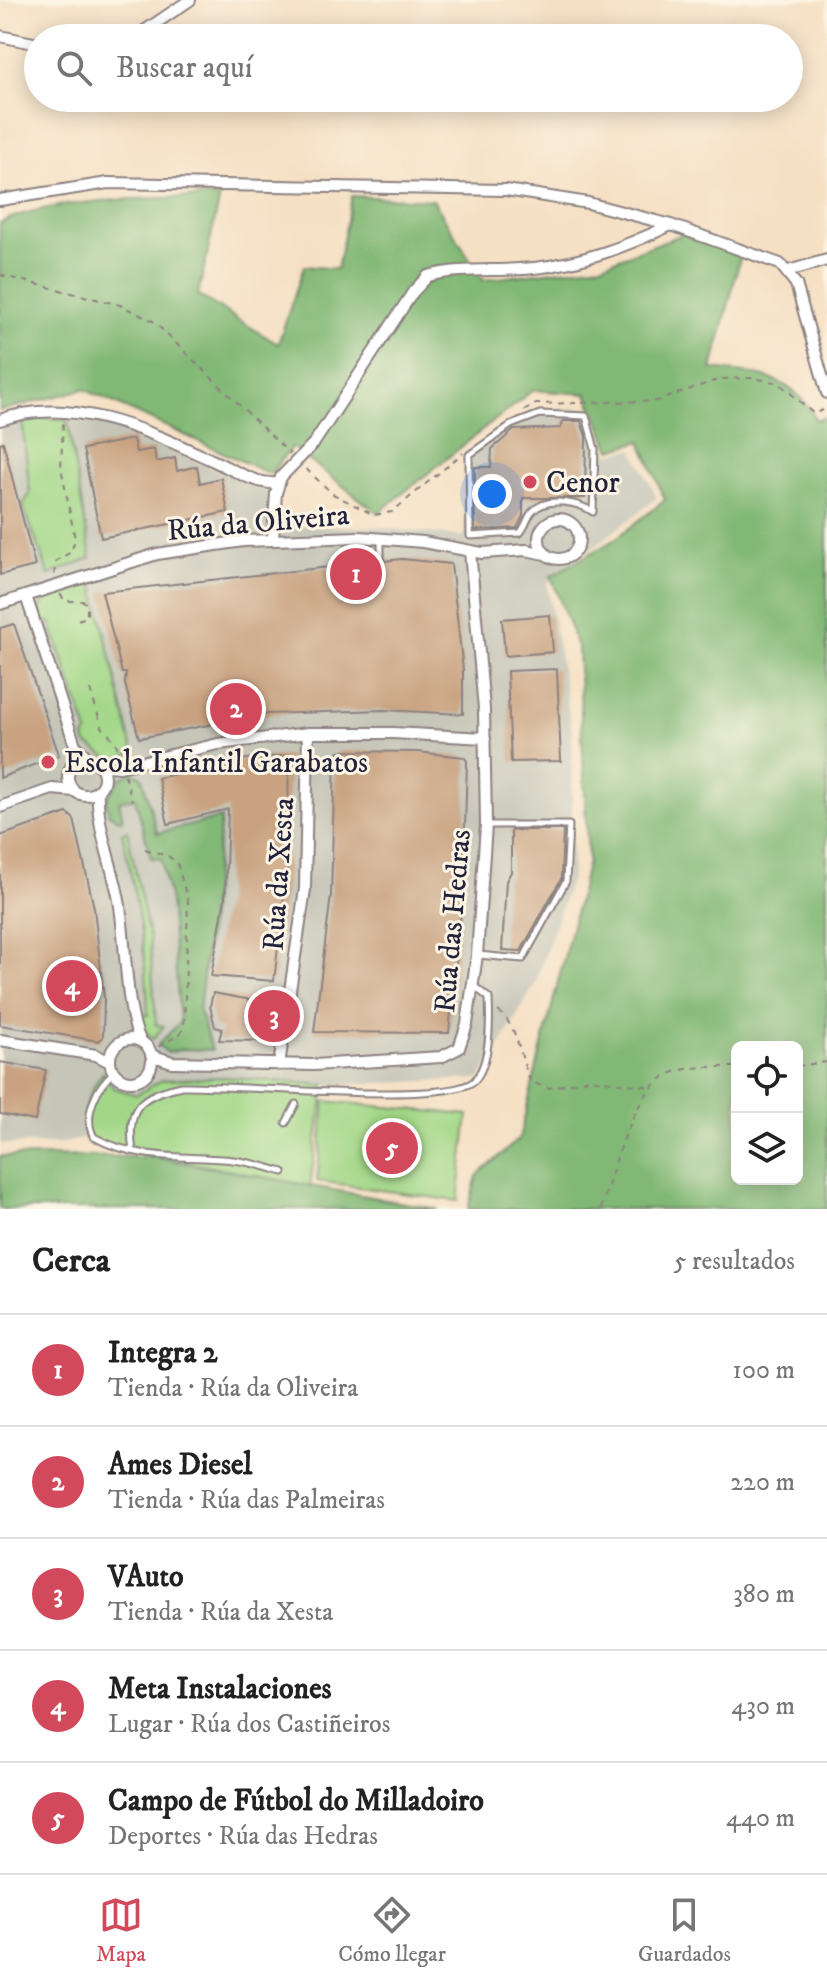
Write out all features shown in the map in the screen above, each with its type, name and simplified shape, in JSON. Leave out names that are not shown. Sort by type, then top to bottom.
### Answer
[{"type":"street","points":[[155,24],[190,0]]},
{"type":"street","points":[[0,36],[24,41]]},
{"type":"street","points":[[0,200],[108,183],[506,190],[588,203],[671,225],[770,258],[788,271],[796,284],[827,393]]},
{"type":"street","points":[[273,539],[278,483],[314,443],[413,292],[428,276],[581,261],[635,243],[671,225]]},
{"type":"street","points":[[788,271],[827,260]]},
{"type":"street","points":[[0,420],[33,413],[63,413],[140,428],[251,478],[278,483]]},
{"type":"street","name":"Rúa da Oliveira","points":[[0,604],[157,554],[273,539],[381,538],[470,551],[503,553],[526,550],[557,559],[570,556],[578,545],[577,531],[568,521],[554,519],[543,527],[539,538],[526,550]]},
{"type":"street","points":[[539,538],[545,554]]},
{"type":"street","name":"Rúa das Hedras","points":[[132,1023],[151,1053],[168,1061],[279,1065],[392,1061],[452,1054],[464,1038],[477,955],[486,825],[485,738],[470,551]]},
{"type":"street","points":[[26,596],[75,745],[94,763],[100,787],[98,812],[119,898],[132,1023],[119,1044],[112,1067]]},
{"type":"street","points":[[0,807],[52,789],[80,760],[122,766],[218,744],[308,733],[393,733],[485,738]]},
{"type":"street","name":"Rúa da Xesta","points":[[279,1065],[305,889],[308,733]]},
{"type":"street","points":[[75,745],[70,771],[78,793],[98,812]]},
{"type":"street","points":[[52,789],[78,793],[100,787],[122,766]]},
{"type":"street","name":"Rúa das Hedras","points":[[0,1040],[96,1055],[130,1081],[143,1077],[150,1068],[168,1061]]},
{"type":"street","points":[[96,1055],[119,1044],[140,1040]]},
{"type":"street","points":[[150,1068],[151,1053]]},
{"type":"lane","points":[[540,414],[586,416],[595,449],[593,512],[581,504],[544,504],[534,509],[520,533],[503,535],[470,536],[469,455],[511,425],[540,414]]},
{"type":"lane","points":[[503,535],[503,553]]},
{"type":"lane","points":[[381,538],[381,557]]},
{"type":"lane","points":[[477,955],[523,959],[568,872],[569,825],[486,825]]},
{"type":"lane","points":[[133,1151],[129,1126],[135,1109],[153,1094],[181,1086],[411,1093],[465,1087],[474,1081],[484,1063],[489,1009],[487,994],[473,986]]},
{"type":"lane","points":[[112,1067],[96,1091],[89,1128],[94,1137],[133,1151],[176,1159],[222,1159],[283,1172]]},
{"type":"lane","points":[[286,1123],[296,1104]]},
{"type":"path","points":[[0,275],[120,305],[153,321],[333,494],[374,515],[392,512],[470,447]]},
{"type":"path","points":[[514,416],[536,404],[657,401],[720,379],[755,378],[779,383],[814,414],[827,408]]},
{"type":"path","points":[[54,576],[56,561],[71,552],[75,539],[70,496],[61,467],[63,413]]},
{"type":"path","points":[[59,593],[65,601],[83,601],[87,604],[87,617],[74,621]]},
{"type":"path","points":[[90,690],[102,727],[115,741],[132,801]]},
{"type":"path","points":[[145,849],[168,856],[177,863],[189,908],[183,1031],[151,1053]]},
{"type":"path","points":[[489,1009],[504,1016],[531,1082],[549,1088],[589,1079],[653,1088]]},
{"type":"path","points":[[803,1065],[827,1062]]},
{"type":"path","points":[[601,1209],[634,1119],[653,1088],[664,1077],[688,1070],[731,1067]]},
{"type":"shaded area","points":[[541,408],[590,408],[607,454],[633,449],[657,498],[547,583],[572,731],[572,875],[535,984],[480,1079],[303,1086],[60,1144],[0,1144],[0,427],[27,416],[110,424],[268,492],[286,526],[376,527],[464,537],[464,453]]},
{"type":"green space","points":[[352,196],[433,200],[483,280],[601,265],[683,234],[741,255],[712,369],[759,376],[785,385],[807,405],[816,420],[827,417],[827,1209],[468,1209],[477,1176],[519,1139],[588,861],[578,649],[551,576],[614,540],[665,500],[641,441],[611,450],[587,394],[533,390],[378,513],[292,447],[270,474],[84,389],[0,411],[0,223],[22,214],[76,204],[220,197],[198,295],[278,344],[304,266],[337,269]]},
{"type":"green space","points":[[22,418],[67,420],[91,558],[49,575],[23,505],[30,494]]},
{"type":"green space","points":[[93,583],[133,750],[127,756],[112,760],[87,744],[84,737],[88,732],[50,622],[44,622],[39,612],[44,601]]},
{"type":"green space","points":[[133,772],[142,777],[157,833],[221,818],[199,1011],[212,1050],[183,1049],[168,1053],[158,1045],[180,1022],[170,902],[161,859],[151,858],[135,798],[119,801],[123,819],[119,820],[109,814],[106,800],[119,779]]},
{"type":"green space","points":[[127,830],[150,941],[156,1025],[164,1026],[153,1039],[143,1030],[141,1016],[148,1015],[145,969],[136,901],[122,833]]},
{"type":"green space","points":[[103,1073],[114,1088],[136,1095],[162,1080],[223,1077],[325,1085],[310,1186],[87,1143],[84,1125],[86,1106]]},
{"type":"green space","points":[[325,1101],[468,1115],[458,1201],[317,1181]]},
{"type":"green space","points":[[0,1156],[153,1157],[437,1209],[0,1209]]},
{"type":"building","name":"Cenor","points":[[563,421],[581,421],[586,437],[585,498],[523,498],[523,516],[517,528],[475,530],[475,467],[491,467],[492,449],[514,430],[561,428]]},
{"type":"building","points":[[133,439],[136,452],[154,449],[156,462],[175,458],[177,471],[197,466],[200,483],[221,478],[228,512],[101,538],[83,449]]},
{"type":"building","points":[[3,442],[35,566],[0,575],[0,443]]},
{"type":"building","points":[[402,559],[451,564],[463,670],[463,714],[383,710],[267,714],[139,738],[125,684],[126,673],[122,673],[102,592]]},
{"type":"building","points":[[550,615],[553,652],[505,656],[502,619]]},
{"type":"building","points":[[14,624],[59,755],[0,778],[0,628]]},
{"type":"building","points":[[557,669],[561,761],[511,762],[507,671]]},
{"type":"building","points":[[339,751],[417,752],[464,757],[467,761],[463,892],[449,1033],[314,1032],[331,895],[335,757]]},
{"type":"building","points":[[289,755],[287,870],[274,981],[211,976],[225,899],[228,809],[168,824],[158,778],[237,760]]},
{"type":"building","points":[[67,813],[74,819],[94,908],[104,998],[103,1037],[99,1041],[0,1025],[0,836]]},
{"type":"building","points":[[511,830],[563,830],[561,879],[521,951],[502,950],[506,881],[511,872]]},
{"type":"building","points":[[213,993],[268,1003],[261,1041],[219,1040],[222,1029],[215,1027],[210,1006]]},
{"type":"building","points":[[0,1062],[46,1070],[35,1121],[0,1114]]},
{"type":"place","name":"Cenor","points":[[530,482]]},
{"type":"place","name":"Integra 2","points":[[356,574]]},
{"type":"place","name":"Ames Diesel","points":[[236,709]]},
{"type":"place","name":"Escola Infantil Garabatos","points":[[48,762]]},
{"type":"place","name":"Meta Instalaciones","points":[[72,986]]},
{"type":"place","name":"VAuto","points":[[274,1016]]},
{"type":"place","name":"Campo de Fútbol do Milladoiro","points":[[392,1148]]}]
